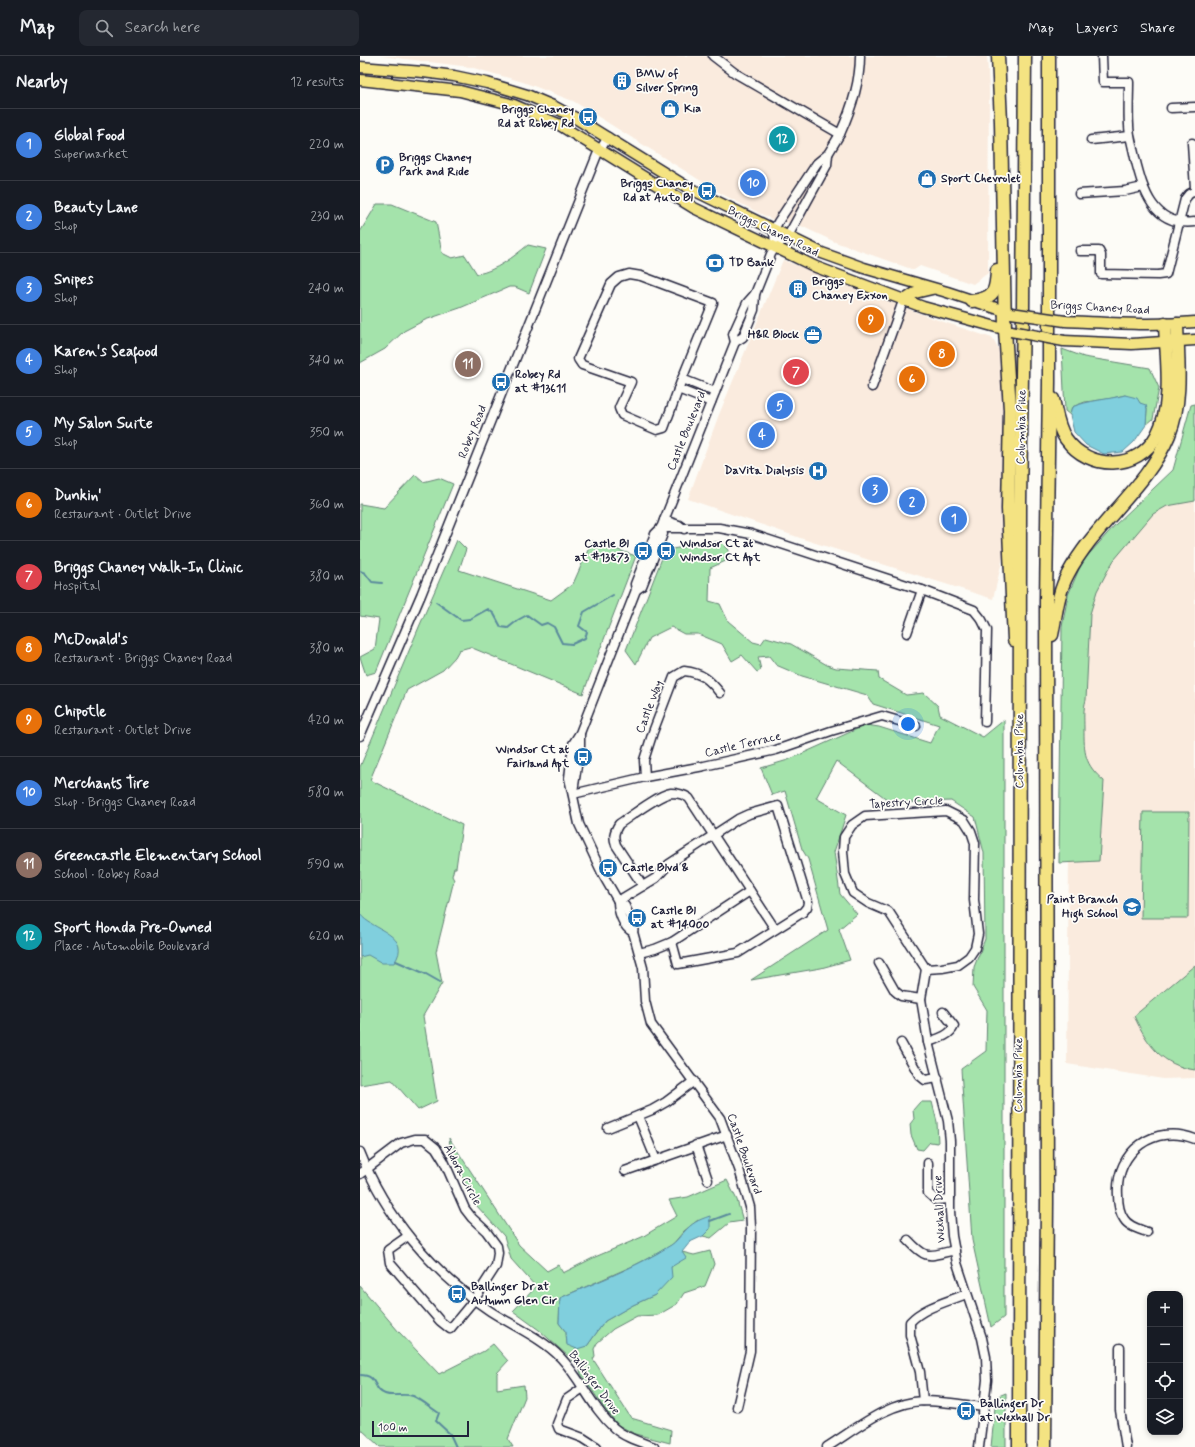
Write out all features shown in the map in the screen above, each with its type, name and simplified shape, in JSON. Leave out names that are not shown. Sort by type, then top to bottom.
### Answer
[{"type":"highway","points":[[998,56],[1002,122],[1002,174],[1008,313],[1010,410],[1008,509],[1012,609],[1020,733]]},
{"type":"highway","points":[[1017,56],[1025,98]]},
{"type":"highway","name":"Columbia Pike","points":[[1020,1447],[1020,504],[1025,56]]},
{"type":"highway","points":[[1045,1447],[1047,1202],[1046,664],[1049,382],[1049,56]]},
{"type":"highway","points":[[1049,109],[1054,56]]},
{"type":"highway","points":[[972,301],[984,299],[992,294],[996,286],[1002,174]]},
{"type":"highway","points":[[1049,382],[1061,428],[1065,438],[1075,450],[1087,458],[1102,463],[1120,462],[1134,458],[1148,448],[1157,435],[1165,411],[1172,342],[1171,324]]},
{"type":"highway","points":[[1046,664],[1058,604],[1067,575],[1098,529],[1153,466],[1169,434],[1177,404],[1179,371],[1172,342]]},
{"type":"main road","name":"Briggs Chaney Road","points":[[360,67],[423,72],[487,83],[527,95],[553,106],[608,137],[687,187],[822,253],[864,268],[934,288],[1008,313],[1065,321],[1133,324],[1171,324],[1195,322]]},
{"type":"main road","name":"Briggs Chaney Road","points":[[360,80],[460,91],[514,106],[558,124],[694,208],[816,267],[903,301],[1008,330],[1064,341],[1132,344],[1195,340]]},
{"type":"main road","points":[[903,301],[915,293],[934,288]]},
{"type":"street","points":[[713,56],[735,73],[840,134]]},
{"type":"street","points":[[775,246],[774,230],[778,222],[817,163],[828,154],[840,134],[855,94],[859,77],[860,56]]},
{"type":"street","points":[[1102,56],[1103,82],[1129,82],[1130,136],[1143,187],[1148,198],[1154,207],[1171,219],[1180,222],[1195,222]]},
{"type":"street","points":[[1171,108],[1195,107]]},
{"type":"street","points":[[1091,140],[1130,136]]},
{"type":"street","name":"Robey Road","points":[[360,736],[421,595],[599,149],[608,137]]},
{"type":"street","points":[[1080,250],[1099,251],[1101,274],[1166,274],[1185,199],[1195,190],[1192,143]]},
{"type":"street","points":[[775,246],[788,236],[827,165],[828,154]]},
{"type":"street","points":[[1079,194],[1125,191],[1143,187]]},
{"type":"street","name":"Castle Boulevard","points":[[737,1407],[750,1351],[750,1207],[739,1169],[718,1114],[651,1024],[645,1001],[643,968],[633,932],[634,927],[624,906],[618,901],[590,851],[579,824],[569,778],[573,744],[580,733],[636,590],[636,584],[655,534],[661,528],[735,342],[743,337],[754,310],[755,294],[775,246]]},
{"type":"street","points":[[629,274],[641,276],[713,303],[682,379],[664,428],[657,430],[622,415],[619,408],[631,382],[582,365],[578,359],[611,284],[619,277],[629,274]]},
{"type":"street","points":[[872,387],[903,301]]},
{"type":"street","points":[[682,379],[715,392]]},
{"type":"street","points":[[678,389],[711,402]]},
{"type":"street","points":[[664,520],[679,525],[684,529]]},
{"type":"street","points":[[661,528],[719,528],[750,534],[922,590],[974,610],[982,620],[986,630],[985,722]]},
{"type":"street","points":[[907,633],[922,590]]},
{"type":"street","name":"Castle Way","points":[[645,777],[644,760],[674,677],[684,670],[694,672],[710,680],[720,693]]},
{"type":"street","name":"Castle Terrace","points":[[573,794],[645,777],[776,750],[831,731],[882,716],[916,726]]},
{"type":"street","points":[[643,886],[616,845],[613,837],[618,824],[660,797],[669,793],[684,794],[689,798],[775,929]]},
{"type":"street","points":[[618,901],[656,878],[669,864],[749,814],[778,806],[808,902],[807,907],[803,912],[738,953],[678,964],[672,942]]},
{"type":"street","name":"Tapestry Circle","points":[[946,811],[964,820],[971,830],[975,843],[974,900],[978,934],[975,948],[969,957],[958,965],[926,969],[889,912],[868,903],[853,893],[845,874],[843,851],[844,837],[852,825],[865,816],[946,811]]},
{"type":"street","points":[[639,953],[654,950],[672,942],[750,891]]},
{"type":"street","points":[[879,963],[895,991],[902,996],[921,999]]},
{"type":"street","name":"Wexhall Drive","points":[[926,969],[921,999],[928,1042],[948,1121],[950,1141],[950,1199],[952,1236],[957,1263],[966,1294],[982,1338],[986,1357],[987,1380],[978,1447]]},
{"type":"street","points":[[928,1042],[940,1039],[953,1030],[954,1026],[943,1012]]},
{"type":"street","points":[[901,1043],[919,1075],[925,1080],[938,1078]]},
{"type":"street","points":[[608,1128],[652,1110],[666,1102],[694,1081]]},
{"type":"street","points":[[638,1116],[656,1160]]},
{"type":"street","points":[[625,1171],[726,1135]]},
{"type":"street","points":[[1148,1232],[1134,1228],[1124,1219],[1119,1204],[1117,1188],[1120,1172],[1128,1156],[1142,1142],[1158,1136],[1179,1135],[1195,1139]]},
{"type":"street","name":"Aldora Circle","points":[[363,1172],[401,1143],[425,1139],[436,1148],[444,1161],[465,1209],[486,1231],[497,1246],[498,1253],[496,1266],[474,1300],[450,1329],[440,1321],[390,1262],[388,1250],[408,1236]]},
{"type":"street","points":[[696,1145],[708,1180]]},
{"type":"street","name":"Ballinger Drive","points":[[360,1152],[363,1172],[408,1236],[443,1273],[474,1300],[547,1346],[561,1358],[598,1411],[614,1429],[632,1439],[654,1447]]},
{"type":"street","points":[[928,1163],[928,1193],[936,1200],[950,1199]]},
{"type":"street","points":[[908,1240],[921,1254],[930,1256],[955,1250]]},
{"type":"street","points":[[923,1401],[920,1372],[910,1335],[910,1322],[927,1309],[966,1294]]},
{"type":"street","points":[[1120,1348],[1120,1410],[1126,1447]]},
{"type":"street","points":[[583,1388],[567,1399],[557,1424],[559,1429],[583,1438],[597,1447]]},
{"type":"street","points":[[827,1447],[886,1410],[904,1404],[923,1401],[984,1408]]},
{"type":"shaded area","points":[[381,56],[987,56],[989,90],[988,273],[973,284],[920,266],[914,270],[835,242],[799,225],[773,220],[722,194],[573,101],[523,82],[470,67]]},
{"type":"shaded area","points":[[783,260],[929,317],[992,338],[1003,356],[1003,557],[993,599],[806,540],[688,499],[718,417]]},
{"type":"shaded area","name":"Paint Branch High School","points":[[1195,500],[1195,1078],[1163,1079],[1067,1064],[1070,749],[1075,614],[1150,507]]},
{"type":"green space","points":[[377,204],[392,204],[436,222],[442,253],[452,258],[465,255],[477,274],[498,267],[528,245],[546,249],[529,293],[515,287],[509,287],[460,308],[425,320],[404,331],[385,349],[360,363],[360,232]]},
{"type":"green space","points":[[1062,349],[1084,357],[1150,368],[1159,388],[1153,419],[1146,425],[1147,409],[1140,403],[1125,395],[1085,402],[1072,407],[1070,415],[1065,411]]},
{"type":"green space","points":[[1195,404],[1195,501],[1167,506],[1153,514],[1114,560],[1097,591],[1090,614],[1086,700],[1084,707],[1084,744],[1086,758],[1092,769],[1104,781],[1099,861],[1059,863],[1062,627],[1068,595],[1082,562],[1115,525],[1173,470],[1191,405]]},
{"type":"green space","points":[[415,475],[423,482],[439,478],[453,484],[376,672],[366,675],[360,657],[375,649],[379,619],[360,616],[360,504],[384,508]]},
{"type":"green space","points":[[457,540],[466,549],[459,570],[551,600],[573,584],[592,541],[636,556],[583,694],[470,647],[459,650],[455,657],[443,670],[407,690],[370,780],[462,825],[456,868],[454,868],[452,876],[454,880],[436,952],[442,983],[423,1016],[437,1101],[418,1110],[392,1080],[360,1085],[360,767]]},
{"type":"green space","points":[[720,541],[729,550],[728,560],[710,568],[709,601],[720,604],[728,621],[753,642],[761,644],[766,637],[791,644],[827,665],[836,668],[878,671],[879,679],[906,695],[924,693],[938,706],[940,715],[983,737],[1004,720],[1004,1317],[991,1327],[972,1240],[961,1069],[986,1051],[987,1010],[973,987],[974,967],[985,939],[984,853],[975,817],[951,801],[892,803],[836,761],[816,798],[846,815],[834,852],[840,894],[857,914],[839,929],[850,960],[821,968],[751,980],[828,930],[808,859],[802,849],[785,791],[772,795],[761,768],[788,760],[866,725],[879,727],[930,743],[939,725],[873,704],[867,695],[802,676],[776,665],[769,656],[758,657],[761,670],[757,672],[742,655],[732,661],[722,644],[698,634],[684,634],[671,627],[649,638],[636,664],[626,650],[664,553],[672,549]]},
{"type":"green space","points":[[1143,812],[1189,812],[1188,918],[1141,918]]},
{"type":"green space","points":[[1195,965],[1195,1070],[1173,1064],[1157,1052],[1150,1045],[1134,1016]]},
{"type":"green space","points":[[920,1102],[932,1102],[937,1122],[938,1143],[930,1142],[923,1150],[917,1149],[911,1135],[910,1124],[914,1119],[913,1110]]},
{"type":"green space","points":[[449,1138],[519,1245],[547,1271],[558,1265],[563,1273],[595,1257],[642,1237],[677,1216],[669,1200],[688,1197],[727,1180],[737,1200],[743,1221],[729,1223],[711,1238],[703,1236],[710,1229],[698,1220],[684,1231],[673,1244],[658,1253],[635,1265],[560,1298],[559,1323],[566,1332],[567,1344],[587,1346],[605,1321],[633,1305],[655,1295],[671,1267],[682,1252],[694,1255],[710,1251],[714,1264],[705,1286],[684,1293],[677,1304],[658,1315],[637,1316],[613,1329],[597,1343],[594,1349],[595,1356],[593,1359],[631,1418],[671,1430],[670,1443],[635,1434],[618,1425],[604,1408],[581,1374],[579,1366],[539,1330],[513,1311],[536,1287],[511,1259],[504,1236],[476,1205],[451,1154]]},
{"type":"green space","points":[[360,1286],[399,1332],[439,1374],[484,1351],[493,1344],[508,1361],[497,1373],[497,1389],[524,1385],[525,1397],[508,1439],[513,1447],[380,1447],[360,1428]]},
{"type":"green space","points":[[1006,1393],[1006,1447],[991,1447],[996,1397]]},
{"type":"water","points":[[1125,395],[1137,398],[1140,403],[1146,405],[1147,409],[1146,425],[1134,442],[1123,452],[1104,454],[1086,445],[1074,432],[1070,415],[1072,407]]},
{"type":"water","points":[[360,914],[365,920],[395,939],[399,946],[399,954],[394,963],[382,963],[368,955],[360,957]]},
{"type":"water","points":[[710,1216],[710,1229],[703,1236],[690,1242],[682,1252],[686,1258],[671,1267],[672,1277],[655,1295],[633,1305],[605,1321],[587,1346],[577,1349],[567,1345],[566,1332],[559,1323],[560,1298],[617,1274],[658,1253],[673,1244],[693,1224]]},
{"type":"waterway","points":[[360,571],[365,573],[372,582],[382,583]]},
{"type":"waterway","points":[[436,602],[461,620],[470,619],[488,609],[494,614],[501,627],[508,628],[527,615],[541,625],[547,623],[554,627],[562,643],[572,644],[585,638],[587,632],[579,626],[584,612],[613,595]]},
{"type":"waterway","points":[[396,961],[440,982]]},
{"type":"waterway","points":[[710,1221],[729,1214]]},
{"type":"waterway","points":[[360,1375],[370,1377],[378,1389],[385,1394],[413,1396],[439,1413],[436,1421],[450,1434],[456,1447]]},
{"type":"place","name":"BMW of Silver Spring","points":[[622,81]]},
{"type":"place","name":"Kia","points":[[670,109]]},
{"type":"place","name":"Briggs Chaney Rd at Robey Rd","points":[[588,117]]},
{"type":"place","name":"Sport Honda Pre-Owned","points":[[782,139]]},
{"type":"place","name":"Briggs Chaney Park and Ride","points":[[385,165]]},
{"type":"place","name":"Sport Chevrolet","points":[[927,179]]},
{"type":"place","name":"Merchants Tire","points":[[753,183]]},
{"type":"place","name":"Briggs Chaney Rd at Auto Bl","points":[[707,191]]},
{"type":"place","name":"TD Bank","points":[[715,263]]},
{"type":"place","name":"Briggs Chaney Exxon","points":[[798,289]]},
{"type":"place","name":"Chipotle","points":[[871,320]]},
{"type":"place","name":"H&R Block","points":[[813,335]]},
{"type":"place","name":"McDonald's","points":[[942,354]]},
{"type":"place","name":"Greencastle Elementary School","points":[[468,364]]},
{"type":"place","name":"Briggs Chaney Walk-In Clinic","points":[[796,372]]},
{"type":"place","name":"Dunkin'","points":[[912,379]]},
{"type":"place","name":"Robey Rd at #13611","points":[[501,382]]},
{"type":"place","name":"My Salon Suite","points":[[780,406]]},
{"type":"place","name":"Karen's Seafood","points":[[762,435]]},
{"type":"place","name":"DaVita Dialysis","points":[[818,471]]},
{"type":"place","name":"Snipes","points":[[875,490]]},
{"type":"place","name":"Beauty Lane","points":[[912,502]]},
{"type":"place","name":"Global Food","points":[[954,519]]},
{"type":"place","name":"Castle Bl at #13873","points":[[643,551]]},
{"type":"place","name":"Windsor Ct at Windsor Ct Apt","points":[[666,551]]},
{"type":"place","name":"Windsor Ct at Fairland Apt","points":[[583,757]]},
{"type":"place","name":"Castle Blvd &","points":[[608,868]]},
{"type":"place","name":"Paint Branch High School","points":[[1132,907]]},
{"type":"place","name":"Castle Bl at #14000","points":[[637,918]]},
{"type":"place","name":"Ballinger Dr at Autumn Glen Cir","points":[[457,1294]]},
{"type":"place","name":"Ballinger Dr at Wexhall Dr","points":[[966,1411]]}]
